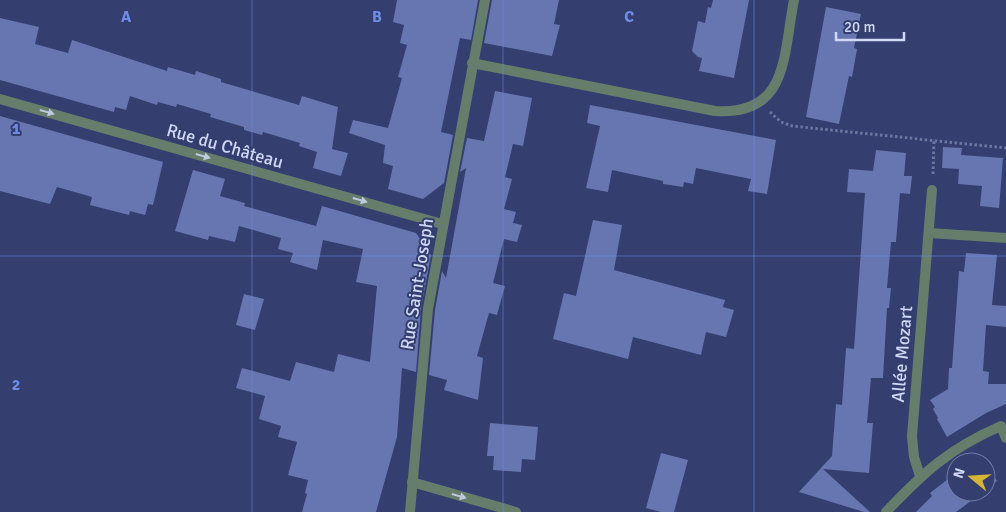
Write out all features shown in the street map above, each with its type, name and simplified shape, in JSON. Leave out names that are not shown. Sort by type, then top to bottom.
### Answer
[{"type":"street","name":"Rue Saint-Joseph","points":[[410,512],[425,331],[442,224],[485,0]]},
{"type":"street","points":[[472,63],[715,111],[741,112],[761,102],[770,93],[780,74],[794,0]]},
{"type":"street","name":"Rue du Château","points":[[0,98],[442,224]]},
{"type":"street","name":"Allée Mozart","points":[[920,476],[914,457],[912,436],[932,190]]},
{"type":"street","points":[[929,233],[1006,238]]},
{"type":"street","points":[[886,512],[920,476],[952,451],[978,436],[1001,426],[1006,438]]},
{"type":"street","points":[[412,482],[516,512]]},
{"type":"path","points":[[761,102],[781,122],[792,126],[1006,148]]},
{"type":"path","points":[[932,190],[934,140]]},
{"type":"building","points":[[397,0],[478,0],[471,40],[460,38],[441,132],[453,135],[444,183],[423,199],[388,189],[393,166],[383,163],[385,145],[349,133],[353,120],[388,128],[402,78],[398,77],[407,45],[400,43],[404,25],[393,22]]},
{"type":"building","points":[[492,0],[559,0],[554,24],[560,25],[552,56],[484,43]]},
{"type":"building","points":[[713,0],[749,0],[734,78],[699,71],[702,58],[692,51],[698,21],[705,23],[708,7],[711,8]]},
{"type":"building","points":[[826,7],[861,14],[854,48],[857,49],[852,77],[849,76],[839,124],[806,117]]},
{"type":"building","points":[[0,18],[39,27],[35,44],[68,53],[72,40],[167,71],[168,67],[195,75],[196,71],[221,79],[221,82],[299,105],[302,96],[338,107],[332,149],[348,153],[341,176],[313,168],[317,152],[299,146],[300,143],[263,132],[262,135],[244,130],[244,127],[210,117],[211,114],[177,104],[176,107],[158,102],[157,105],[130,96],[126,110],[115,107],[114,112],[0,80]]},
{"type":"building","points":[[495,91],[532,98],[523,146],[513,144],[505,177],[512,179],[504,209],[516,212],[513,223],[522,225],[517,242],[504,239],[493,283],[505,286],[497,315],[489,313],[477,356],[483,358],[478,400],[444,390],[447,380],[429,375],[435,310],[442,271],[446,278],[466,168],[460,172],[467,138],[484,141]]},
{"type":"building","points":[[590,105],[776,140],[767,194],[748,191],[751,179],[696,168],[693,184],[684,182],[683,187],[663,184],[663,181],[612,170],[608,192],[586,188],[600,126],[587,123]]},
{"type":"building","points":[[0,116],[163,162],[153,205],[148,204],[145,215],[130,211],[129,215],[90,205],[92,197],[57,187],[50,204],[0,191]]},
{"type":"building","points":[[943,147],[962,148],[961,155],[1003,158],[999,208],[980,206],[982,186],[958,184],[959,169],[942,168]]},
{"type":"building","points":[[876,150],[906,153],[904,176],[912,176],[910,194],[900,193],[896,242],[891,242],[887,288],[891,288],[889,308],[887,308],[883,378],[871,378],[867,423],[873,423],[869,473],[823,469],[870,512],[864,512],[799,492],[832,456],[836,404],[842,405],[846,348],[854,349],[865,193],[847,192],[849,169],[873,171]]},
{"type":"building","points":[[193,170],[225,179],[220,196],[245,203],[244,206],[316,226],[322,206],[416,233],[431,255],[421,308],[416,372],[402,368],[397,437],[376,512],[302,512],[307,494],[305,493],[308,480],[288,475],[297,442],[278,437],[281,426],[259,419],[265,396],[236,388],[242,368],[290,381],[296,362],[334,372],[338,354],[370,362],[377,286],[356,282],[363,249],[323,240],[317,270],[290,262],[293,253],[278,249],[281,238],[239,226],[235,242],[209,236],[208,240],[175,231]]},
{"type":"building","points":[[593,220],[622,225],[614,270],[725,300],[723,307],[734,310],[726,337],[706,332],[701,355],[633,337],[628,359],[553,339],[564,293],[576,296]]},
{"type":"building","points":[[966,253],[997,255],[992,305],[1006,306],[1006,327],[986,325],[983,371],[989,372],[988,384],[1006,384],[1006,404],[986,413],[947,437],[933,409],[935,407],[930,400],[948,389],[949,368],[952,368],[959,271],[964,272]]},
{"type":"building","points":[[244,294],[264,299],[255,330],[236,325]]},
{"type":"building","points":[[490,423],[538,427],[535,460],[522,459],[521,472],[493,470],[494,456],[487,456]]},
{"type":"building","points":[[661,453],[688,460],[674,512],[661,512],[646,508]]},
{"type":"building","points":[[946,481],[946,502],[970,502],[956,512],[916,512],[932,496],[930,493]]}]
